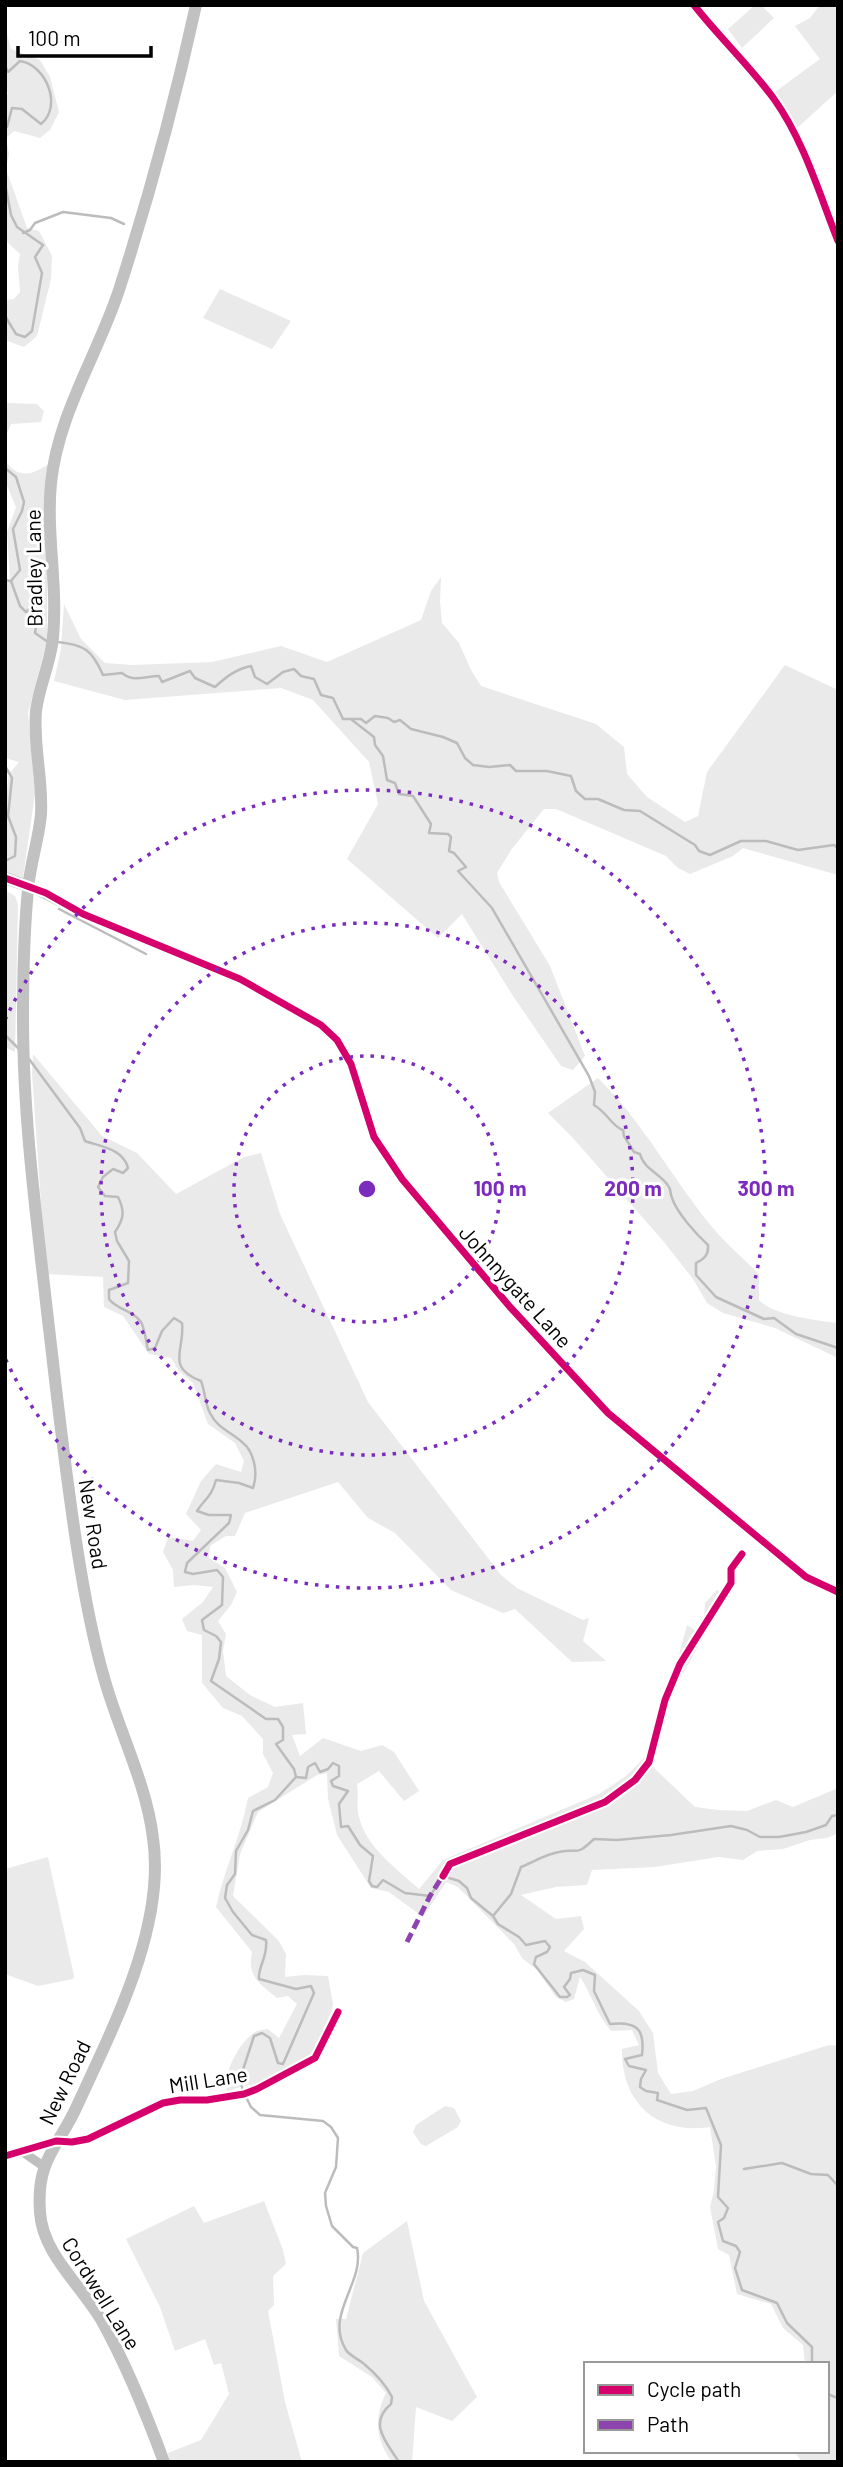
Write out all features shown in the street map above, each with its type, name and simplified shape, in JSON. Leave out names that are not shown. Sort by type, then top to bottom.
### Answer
[{"type":"main road","name":"Bradley Lane","points":[[28,886],[41,816],[41,794],[34,744],[37,705],[53,642],[54,597],[49,549],[51,481],[67,417],[117,296],[160,152],[196,5]]},
{"type":"main road","points":[[5,878],[28,886]]},
{"type":"main road","name":"New Road","points":[[28,886],[23,1046],[41,1252],[68,1486],[79,1563],[99,1659],[153,1834],[155,1865],[150,1912],[135,1973],[74,2113],[56,2141]]},
{"type":"main road","name":"Cordwell Lane","points":[[56,2141],[43,2166],[40,2218],[48,2245],[82,2290],[116,2347],[141,2401],[164,2462]]},
{"type":"street","points":[[694,5],[774,98],[802,149],[838,240]]},
{"type":"street","name":"Johnnygate Lane","points":[[28,886],[83,914],[240,979],[321,1026],[337,1040],[351,1064],[374,1137],[402,1179],[510,1307],[608,1413],[806,1577],[838,1592]]},
{"type":"street","name":"Mill Lane","points":[[5,2156],[56,2141],[88,2140],[163,2103],[207,2100],[257,2090],[314,2059],[338,2012]]},
{"type":"street","points":[[23,2152],[43,2166]]},
{"type":"shaded area","points":[[755,5],[761,5],[774,18],[742,48],[728,29]]},
{"type":"shaded area","points":[[820,5],[838,5],[838,91],[796,129],[775,92],[820,59],[795,26],[810,18]]},
{"type":"shaded area","points":[[5,26],[11,49],[40,60],[50,77],[59,112],[50,130],[40,138],[14,131],[6,138],[9,154],[6,169],[27,228],[39,231],[52,256],[51,279],[37,336],[24,347],[5,340],[5,300],[14,299],[20,292],[20,254],[5,240],[5,98],[8,93],[5,88]]},
{"type":"shaded area","points":[[220,289],[291,321],[272,349],[203,318]]},
{"type":"shaded area","points":[[5,400],[7,403],[37,404],[44,411],[41,422],[11,424],[5,450]]},
{"type":"shaded area","points":[[5,461],[15,471],[25,474],[47,465],[47,642],[28,713],[35,794],[23,877],[5,873],[5,805],[9,774],[19,762],[5,758],[5,581],[10,582],[7,532],[16,507],[5,481]]},
{"type":"shaded area","points":[[441,577],[442,623],[459,643],[481,686],[596,724],[624,747],[627,774],[647,797],[685,822],[698,816],[707,772],[785,665],[838,690],[838,875],[743,848],[733,856],[690,874],[678,868],[666,856],[556,809],[544,809],[511,850],[497,873],[499,882],[550,966],[585,1056],[573,1070],[561,1066],[462,914],[438,938],[347,859],[378,804],[369,762],[313,700],[281,688],[125,700],[54,681],[61,649],[64,604],[81,639],[105,663],[132,665],[212,662],[281,646],[327,662],[421,620],[431,591]]},
{"type":"shaded area","points":[[5,890],[15,896],[18,905],[15,1052],[5,1047]]},
{"type":"shaded area","points":[[33,1054],[102,1136],[137,1153],[176,1194],[244,1157],[261,1153],[280,1214],[368,1402],[501,1575],[517,1588],[583,1620],[589,1618],[583,1641],[606,1661],[572,1662],[515,1609],[503,1613],[451,1590],[395,1533],[368,1518],[338,1482],[245,1513],[235,1536],[226,1536],[210,1546],[209,1558],[225,1568],[237,1592],[231,1605],[218,1621],[226,1634],[223,1651],[226,1676],[250,1695],[275,1707],[303,1703],[306,1734],[292,1735],[300,1756],[323,1738],[361,1751],[382,1745],[394,1752],[419,1791],[404,1801],[379,1771],[357,1784],[358,1813],[375,1848],[419,1889],[443,1860],[599,1794],[626,1776],[645,1757],[661,1698],[677,1662],[687,1625],[695,1630],[704,1618],[705,1603],[717,1590],[727,1596],[669,1698],[652,1766],[695,1807],[718,1810],[747,1811],[776,1800],[793,1807],[838,1788],[838,1833],[783,1849],[757,1851],[743,1860],[718,1857],[655,1867],[592,1870],[587,1885],[556,1887],[521,1895],[556,1919],[581,1916],[584,1929],[564,1951],[585,1962],[639,2011],[653,2033],[658,2073],[671,2094],[693,2091],[721,2079],[829,2045],[838,2046],[838,2462],[802,2462],[795,2453],[829,2453],[829,2362],[805,2362],[803,2345],[783,2328],[771,2304],[737,2294],[729,2255],[718,2249],[710,2207],[716,2166],[710,2127],[673,2126],[645,2111],[635,2099],[623,2068],[622,2049],[639,2045],[632,2030],[611,2031],[580,1977],[574,1999],[566,2002],[556,1997],[537,1970],[522,1958],[514,1944],[458,1887],[446,1882],[423,1917],[389,1892],[371,1888],[337,1835],[328,1799],[327,1773],[317,1775],[258,1812],[240,1854],[233,1896],[278,1940],[286,1954],[285,1977],[328,1976],[332,2010],[312,2056],[257,2086],[247,2085],[227,2091],[230,2066],[245,2041],[257,2031],[268,2029],[279,2038],[297,2004],[288,1996],[277,1998],[256,1979],[251,1968],[252,1952],[216,1907],[248,1798],[268,1787],[273,1773],[263,1754],[263,1739],[242,1716],[223,1708],[202,1683],[202,1635],[187,1631],[182,1619],[203,1602],[213,1587],[174,1587],[173,1570],[163,1552],[168,1537],[193,1541],[201,1530],[186,1514],[201,1481],[216,1464],[241,1472],[244,1461],[235,1443],[208,1424],[193,1383],[178,1370],[171,1358],[149,1354],[123,1316],[104,1307],[103,1277],[46,1274],[32,1073]]},
{"type":"shaded area","points":[[598,1078],[644,1132],[713,1228],[759,1274],[759,1300],[784,1313],[838,1323],[838,1358],[775,1328],[723,1313],[707,1303],[693,1279],[664,1242],[548,1113]]},
{"type":"shaded area","points":[[48,1857],[74,1976],[73,1979],[38,1986],[5,1974],[5,1869]]},
{"type":"shaded area","points":[[445,2106],[454,2108],[461,2121],[458,2127],[426,2146],[421,2144],[413,2132],[416,2125]]},
{"type":"shaded area","points":[[264,2201],[286,2264],[273,2276],[274,2305],[268,2311],[285,2402],[302,2462],[170,2462],[168,2453],[201,2440],[229,2394],[221,2363],[214,2365],[205,2339],[175,2351],[160,2307],[126,2239],[194,2206],[204,2223]]},
{"type":"shaded area","points":[[407,2221],[424,2301],[477,2397],[452,2421],[416,2407],[412,2462],[392,2462],[382,2445],[378,2428],[379,2411],[386,2393],[372,2377],[339,2356],[336,2319],[346,2319],[363,2253]]},
{"type":"waterway","points":[[5,66],[8,72],[20,61],[29,64],[44,78],[51,97],[51,107],[41,124],[22,109],[12,108],[5,128]]},
{"type":"waterway","points":[[5,183],[11,215],[17,227],[43,245],[35,257],[42,273],[32,331],[25,337],[16,334],[5,316]]},
{"type":"waterway","points":[[23,233],[30,230],[35,223],[63,212],[111,218],[124,224]]},
{"type":"waterway","points":[[5,468],[16,477],[24,502],[13,529],[20,570],[11,581],[5,580]]},
{"type":"waterway","points":[[11,581],[20,606],[26,612],[35,604],[38,615],[35,633],[48,642]]},
{"type":"waterway","points":[[58,642],[86,650],[103,675],[122,673],[135,678],[159,676],[162,682],[190,671],[195,678],[215,687],[232,674],[251,666],[255,677],[267,684],[283,672],[294,669],[301,676],[314,679],[321,695],[333,698],[343,719],[361,719],[366,723],[375,716],[394,722],[400,720],[411,729],[457,743],[465,758],[473,765],[510,765],[516,771],[547,771],[571,776],[576,791],[585,799],[598,799],[624,810],[640,811],[695,845],[699,851],[710,855],[741,841],[766,841],[798,850],[834,845],[838,848]]},
{"type":"waterway","points":[[352,720],[374,737],[375,745],[383,756],[387,780],[395,783],[399,794],[413,796],[431,824],[429,833],[448,834],[451,837],[449,851],[466,867],[458,871],[492,908],[589,1076],[595,1092],[594,1105],[623,1130],[634,1152],[640,1154],[645,1164],[670,1188],[671,1197],[678,1210],[708,1245],[705,1256],[696,1263],[696,1275],[716,1297],[764,1319],[774,1318],[796,1334],[838,1348]]},
{"type":"waterway","points":[[5,766],[12,778],[8,816],[16,837],[15,856],[5,861]]},
{"type":"waterway","points":[[59,909],[146,954]]},
{"type":"waterway","points":[[5,1035],[19,1049]]},
{"type":"waterway","points":[[29,1059],[80,1128],[85,1141],[117,1153],[128,1168],[123,1173],[113,1169],[103,1177],[98,1187],[105,1196],[118,1197],[123,1211],[115,1232],[117,1241],[129,1261],[128,1283],[109,1290],[109,1299],[141,1322],[148,1350],[155,1348],[162,1331],[174,1318],[182,1323],[179,1357],[183,1370],[201,1381],[213,1418],[238,1438],[253,1457],[253,1488],[216,1480],[210,1494],[197,1511],[209,1515],[231,1515],[229,1523],[187,1563],[185,1572],[193,1574],[217,1570],[223,1577],[222,1605],[202,1620],[204,1630],[221,1642],[219,1659],[211,1681],[266,1719],[278,1719],[283,1727],[283,1740],[276,1744],[294,1769],[296,1777]]},
{"type":"waterway","points":[[296,1777],[306,1778],[308,1767],[315,1763],[320,1772],[333,1763],[339,1766],[339,1776],[331,1781],[333,1786],[348,1791],[339,1804],[341,1827],[348,1826],[360,1845],[373,1856],[369,1881],[372,1886],[377,1887],[383,1880],[405,1893],[430,1896],[443,1876],[459,1881],[467,1888],[471,1898],[493,1916],[498,1924],[519,1937],[526,1945],[545,1941],[550,1947],[547,1952],[536,1957],[534,1964],[560,1997],[570,1995],[564,1987],[571,1973],[583,1970],[595,1975],[594,1991],[610,2024],[627,2024],[640,2033],[642,2055],[625,2059],[629,2066],[646,2070],[640,2087],[658,2093],[657,2100],[687,2110],[706,2108],[721,2145],[718,2197],[728,2208],[724,2218],[718,2222],[723,2241],[736,2246],[740,2252],[735,2268],[742,2290],[777,2303],[787,2323],[812,2347],[812,2362]]},
{"type":"waterway","points":[[243,2091],[240,2079],[254,2036],[262,2033],[270,2038],[278,2063],[283,2064],[314,1993],[311,1986],[296,1989],[259,1979],[266,1952],[266,1940],[252,1935],[225,1898],[227,1885],[235,1874],[236,1851],[248,1830],[253,1811],[275,1800],[296,1777]]},
{"type":"waterway","points":[[493,1916],[511,1894],[521,1867],[554,1853],[580,1850],[594,1839],[617,1840],[671,1835],[731,1826],[760,1837],[779,1837],[826,1825],[832,1816],[838,1815]]},
{"type":"waterway","points":[[246,2097],[251,2107],[260,2115],[323,2121],[338,2138],[336,2167],[325,2193],[326,2206],[332,2226],[357,2248],[358,2261],[342,2311],[340,2337],[347,2352],[376,2374],[392,2397],[380,2425],[385,2440],[399,2462]]},
{"type":"waterway","points":[[744,2169],[782,2163],[811,2174],[828,2175],[838,2186]]},
{"type":"waterway","points":[[829,2395],[838,2398]]},
{"type":"marked path","points":[[407,1942],[445,1872]]},
{"type":"cycle path","points":[[694,5],[765,87],[785,115],[810,168],[838,241]]},
{"type":"cycle path","points":[[5,878],[46,893],[83,914],[240,979],[321,1025],[337,1040],[351,1064],[374,1137],[402,1179],[510,1307],[608,1413],[806,1577],[838,1592]]},
{"type":"cycle path","points":[[443,1876],[450,1864],[605,1802],[635,1780],[649,1762],[665,1700],[680,1664],[731,1583],[731,1569],[742,1554]]},
{"type":"cycle path","points":[[5,2156],[56,2141],[88,2139],[163,2103],[207,2100],[257,2089],[315,2058],[338,2012]]}]
